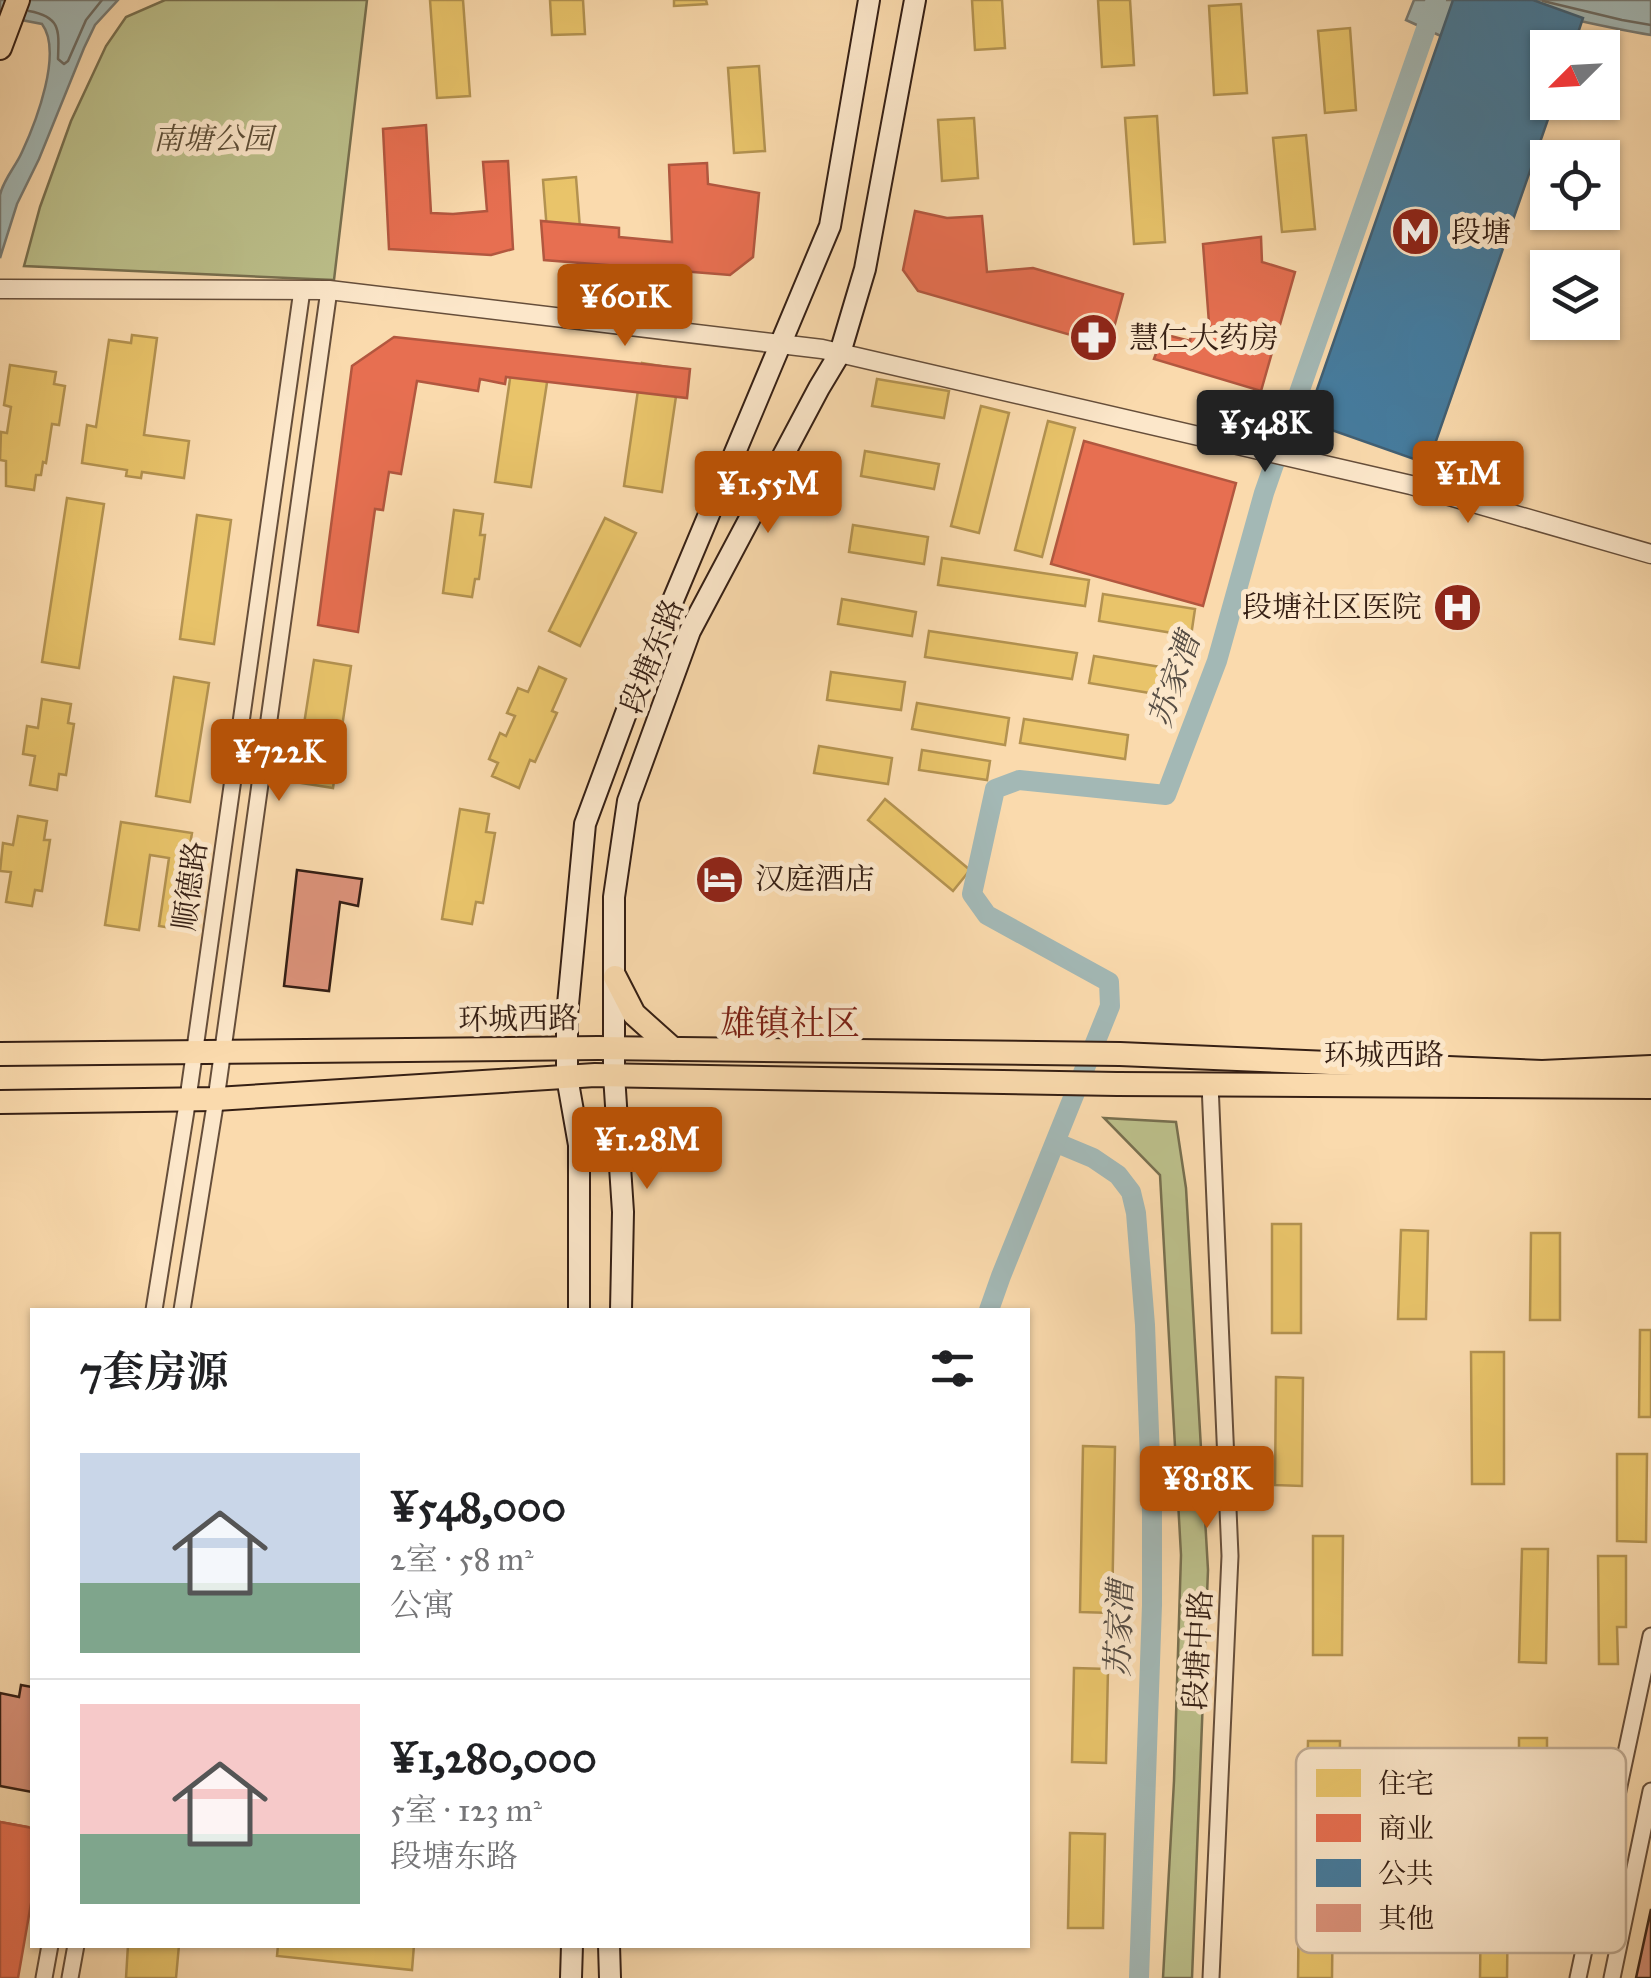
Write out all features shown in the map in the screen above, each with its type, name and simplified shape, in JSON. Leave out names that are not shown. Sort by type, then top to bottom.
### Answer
[{"type":"main road","points":[[3,41],[18,0]]},
{"type":"main road","name":"段塘东路","points":[[579,1308],[578,1145],[567,1048],[568,998],[585,824],[629,705],[830,226],[869,0]]},
{"type":"main road","name":"段塘东路","points":[[620,1308],[623,1212],[614,1075],[614,897],[628,802],[690,630],[840,353],[865,269],[916,0]]},
{"type":"main road","points":[[615,977],[634,1014],[674,1049]]},
{"type":"main road","name":"环城西路","points":[[0,1054],[614,1048],[1120,1054],[1542,1072],[1651,1067]]},
{"type":"main road","name":"环城西路","points":[[0,1102],[216,1099],[614,1075],[1118,1084],[1651,1087]]},
{"type":"main road","points":[[571,1978],[572,1948]]},
{"type":"main road","points":[[609,1948],[610,1978]]},
{"type":"street","points":[[0,289],[329,290],[840,353],[1411,485],[1651,554]]},
{"type":"street","name":"顺德路","points":[[154,1308],[188,1098],[302,290]]},
{"type":"street","name":"顺德路","points":[[182,1308],[216,1099],[329,290]]},
{"type":"street","name":"段塘中路","points":[[1210,1084],[1230,1556],[1211,1978]]},
{"type":"street","points":[[1626,1753],[1651,1636]]},
{"type":"street","points":[[1626,1911],[1651,1791]]},
{"type":"street","points":[[44,1978],[49,1948]]},
{"type":"street","points":[[70,1978],[75,1948]]},
{"type":"street","points":[[1578,1978],[1583,1953]]},
{"type":"street","points":[[1612,1978],[1617,1953]]},
{"type":"green space","name":"南塘公园","points":[[165,0],[367,0],[334,280],[24,266],[71,121],[106,46],[126,17]]},
{"type":"green space","points":[[1104,1118],[1176,1122],[1186,1188],[1208,1570],[1192,1978],[1163,1978],[1181,1555],[1160,1175]]},
{"type":"water","points":[[0,0],[118,0],[95,25],[84,48],[17,204],[0,258],[0,195],[34,123],[50,52],[42,24],[0,16]]},
{"type":"water","points":[[1414,0],[1460,0],[1443,37],[1406,20]]},
{"type":"water","points":[[1480,0],[1651,0],[1651,35],[1608,27]]},
{"type":"building: 住宅","points":[[430,0],[463,0],[470,96],[437,98]]},
{"type":"building: 住宅","points":[[550,0],[583,0],[585,34],[552,35]]},
{"type":"building: 住宅","points":[[674,0],[706,0],[707,4],[674,6]]},
{"type":"building: 住宅","points":[[972,0],[1002,0],[1005,48],[975,50]]},
{"type":"building: 住宅","points":[[1098,0],[1130,0],[1134,65],[1102,67]]},
{"type":"building: 住宅","points":[[1241,4],[1247,93],[1214,95],[1209,6]]},
{"type":"building: 住宅","points":[[1350,28],[1356,110],[1325,113],[1318,31]]},
{"type":"building: 住宅","points":[[759,66],[765,151],[734,153],[728,68]]},
{"type":"building: 住宅","points":[[1157,116],[1165,242],[1134,244],[1125,118]]},
{"type":"building: 住宅","points":[[974,118],[978,178],[942,181],[938,120]]},
{"type":"building: 住宅","points":[[423,128],[430,243],[392,245],[385,130]]},
{"type":"building: 住宅","points":[[1306,135],[1315,229],[1282,232],[1273,138]]},
{"type":"building: 住宅","points":[[704,165],[710,253],[677,255],[671,167]]},
{"type":"building: 住宅","points":[[576,177],[581,241],[548,244],[543,180]]},
{"type":"building: 住宅","points":[[979,219],[984,279],[951,281],[946,221]]},
{"type":"building: 住宅","points":[[1235,245],[1245,356],[1215,358],[1205,247]]},
{"type":"building: 住宅","points":[[132,335],[157,338],[144,435],[189,441],[184,478],[142,472],[141,478],[126,476],[127,470],[82,463],[87,425],[96,427],[109,340],[131,343]]},
{"type":"building: 住宅","points":[[381,349],[416,354],[399,470],[364,465]]},
{"type":"building: 住宅","points":[[513,358],[550,363],[531,487],[495,482]]},
{"type":"building: 住宅","points":[[642,363],[680,369],[662,492],[624,486]]},
{"type":"building: 住宅","points":[[10,365],[56,372],[54,384],[65,386],[59,425],[52,424],[46,463],[43,462],[41,475],[36,475],[34,490],[6,486],[6,461],[0,460],[1,432],[7,433],[11,407],[4,405]]},
{"type":"building: 住宅","points":[[877,379],[949,391],[944,418],[872,406]]},
{"type":"building: 住宅","points":[[981,406],[1009,413],[979,533],[951,526]]},
{"type":"building: 住宅","points":[[1048,421],[1075,428],[1042,557],[1015,550]]},
{"type":"building: 住宅","points":[[865,451],[939,464],[934,489],[861,476]]},
{"type":"building: 住宅","points":[[67,498],[104,504],[79,668],[42,662]]},
{"type":"building: 住宅","points":[[338,503],[373,507],[356,628],[321,623]]},
{"type":"building: 住宅","points":[[454,510],[483,514],[480,535],[485,535],[479,579],[475,579],[472,597],[443,593]]},
{"type":"building: 住宅","points":[[197,515],[231,520],[214,644],[180,639]]},
{"type":"building: 住宅","points":[[605,518],[636,533],[580,646],[549,631]]},
{"type":"building: 住宅","points":[[853,525],[928,537],[924,564],[849,552]]},
{"type":"building: 住宅","points":[[942,558],[1089,580],[1085,606],[938,585]]},
{"type":"building: 住宅","points":[[1103,594],[1195,609],[1191,636],[1099,621]]},
{"type":"building: 住宅","points":[[842,599],[916,612],[912,636],[838,624]]},
{"type":"building: 住宅","points":[[929,631],[1077,653],[1072,679],[925,657]]},
{"type":"building: 住宅","points":[[1094,656],[1185,671],[1180,698],[1089,683]]},
{"type":"building: 住宅","points":[[314,660],[351,666],[333,788],[295,782]]},
{"type":"building: 住宅","points":[[539,667],[566,679],[552,711],[557,713],[519,788],[492,776],[498,763],[489,759],[500,733],[506,736],[515,716],[507,713],[518,688],[528,692]]},
{"type":"building: 住宅","points":[[831,672],[905,682],[901,710],[827,700]]},
{"type":"building: 住宅","points":[[174,677],[209,683],[190,802],[156,796]]},
{"type":"building: 住宅","points":[[42,699],[71,704],[68,723],[74,724],[66,775],[59,774],[57,790],[30,785],[35,756],[23,754],[27,726],[38,728]]},
{"type":"building: 住宅","points":[[917,703],[1009,718],[1005,745],[912,729]]},
{"type":"building: 住宅","points":[[1024,719],[1128,735],[1125,759],[1020,743]]},
{"type":"building: 住宅","points":[[819,746],[892,758],[888,784],[814,773]]},
{"type":"building: 住宅","points":[[922,750],[990,761],[987,780],[919,770]]},
{"type":"building: 住宅","points":[[885,799],[970,870],[953,891],[868,820]]},
{"type":"building: 住宅","points":[[460,809],[489,814],[486,832],[495,833],[483,903],[476,902],[472,924],[442,919]]},
{"type":"building: 住宅","points":[[18,816],[47,821],[44,840],[50,840],[42,891],[35,890],[32,906],[6,902],[11,872],[0,871],[3,843],[13,845]]},
{"type":"building: 住宅","points":[[121,822],[192,833],[190,845],[204,847],[190,931],[159,926],[169,858],[150,855],[139,930],[105,925]]},
{"type":"building: 住宅","points":[[1272,1224],[1301,1224],[1301,1333],[1272,1333]]},
{"type":"building: 住宅","points":[[1401,1230],[1428,1231],[1426,1319],[1398,1319]]},
{"type":"building: 住宅","points":[[1531,1233],[1560,1233],[1560,1320],[1530,1320]]},
{"type":"building: 住宅","points":[[1640,1330],[1651,1330],[1651,1417],[1639,1417]]},
{"type":"building: 住宅","points":[[1471,1352],[1504,1352],[1504,1484],[1472,1484]]},
{"type":"building: 住宅","points":[[1276,1377],[1303,1378],[1302,1486],[1275,1485]]},
{"type":"building: 住宅","points":[[1083,1446],[1115,1447],[1112,1613],[1080,1612]]},
{"type":"building: 住宅","points":[[1617,1454],[1647,1454],[1646,1542],[1617,1541]]},
{"type":"building: 住宅","points":[[1313,1536],[1343,1536],[1342,1655],[1313,1655]]},
{"type":"building: 住宅","points":[[1522,1549],[1548,1549],[1546,1663],[1519,1662]]},
{"type":"building: 住宅","points":[[1598,1556],[1626,1556],[1626,1627],[1617,1627],[1618,1664],[1599,1664]]},
{"type":"building: 住宅","points":[[1074,1668],[1108,1669],[1106,1763],[1072,1762]]},
{"type":"building: 住宅","points":[[1519,1738],[1547,1738],[1547,1748],[1519,1748]]},
{"type":"building: 住宅","points":[[1308,1741],[1340,1741],[1340,1748],[1308,1748]]},
{"type":"building: 住宅","points":[[1070,1833],[1105,1834],[1103,1928],[1068,1928]]},
{"type":"building: 住宅","points":[[128,1948],[179,1948],[176,1978],[126,1978]]},
{"type":"building: 住宅","points":[[278,1948],[414,1948],[412,1970],[277,1956]]},
{"type":"building: 住宅","points":[[1298,1953],[1332,1953],[1332,1978],[1298,1978]]},
{"type":"building: 住宅","points":[[1480,1953],[1507,1953],[1507,1978],[1480,1978]]},
{"type":"building: 商业","points":[[426,125],[431,213],[487,211],[483,162],[508,161],[513,249],[491,255],[389,249],[383,129]]},
{"type":"building: 商业","points":[[707,163],[708,184],[759,193],[753,257],[730,275],[544,260],[541,221],[619,228],[619,237],[672,242],[669,165]]},
{"type":"building: 商业","points":[[915,211],[947,218],[982,216],[987,272],[1033,268],[1123,294],[1109,346],[918,291],[903,270]]},
{"type":"building: 商业","points":[[1261,237],[1262,262],[1295,272],[1261,391],[1154,359],[1163,334],[1190,341],[1191,334],[1210,336],[1203,244]]},
{"type":"building: 商业","points":[[394,337],[690,369],[687,398],[506,377],[505,384],[480,379],[478,391],[417,381],[401,474],[389,472],[383,510],[375,509],[358,632],[318,625],[352,366]]},
{"type":"building: 商业","points":[[1084,441],[1236,483],[1203,606],[1051,564]]},
{"type":"building: 商业","points":[[0,1822],[28,1827],[4,1961],[0,1960]]},
{"type":"building: 商业","points":[[0,1822],[30,1828],[30,1909],[18,1978],[0,1978]]},
{"type":"building: 公共","name":"段塘","points":[[1453,0],[1533,0],[1583,18],[1579,30],[1530,30],[1530,120],[1548,120],[1541,140],[1530,140],[1530,171],[1428,464],[1306,421]]},
{"type":"building: 其他","points":[[297,870],[362,879],[358,906],[340,902],[329,991],[284,986]]},
{"type":"building: 其他","points":[[21,1685],[30,1687],[30,1792],[0,1786],[0,1693],[19,1697]]},
{"type":"building: 其他","points":[[1651,1909],[1651,1978],[1636,1978]]},
{"type":"waterway","name":"苏家漕","points":[[990,1308],[1110,1006],[1109,982],[987,915],[972,894],[995,789],[1019,780],[1166,795],[1217,661],[1264,493],[1436,0]]},
{"type":"waterway","name":"苏家漕","points":[[1057,1143],[1093,1158],[1118,1175],[1131,1192],[1136,1213],[1145,1325],[1152,1512],[1139,1978]]},
{"type":"place","name":"段塘","points":[[1416,232]]},
{"type":"place","name":"慧仁大药房","points":[[1094,338]]},
{"type":"place","name":"段塘社区医院","points":[[1457,607]]},
{"type":"place","name":"汉庭酒店","points":[[720,879]]},
{"type":"district","name":"雄镇社区","points":[[790,1023]]}]
